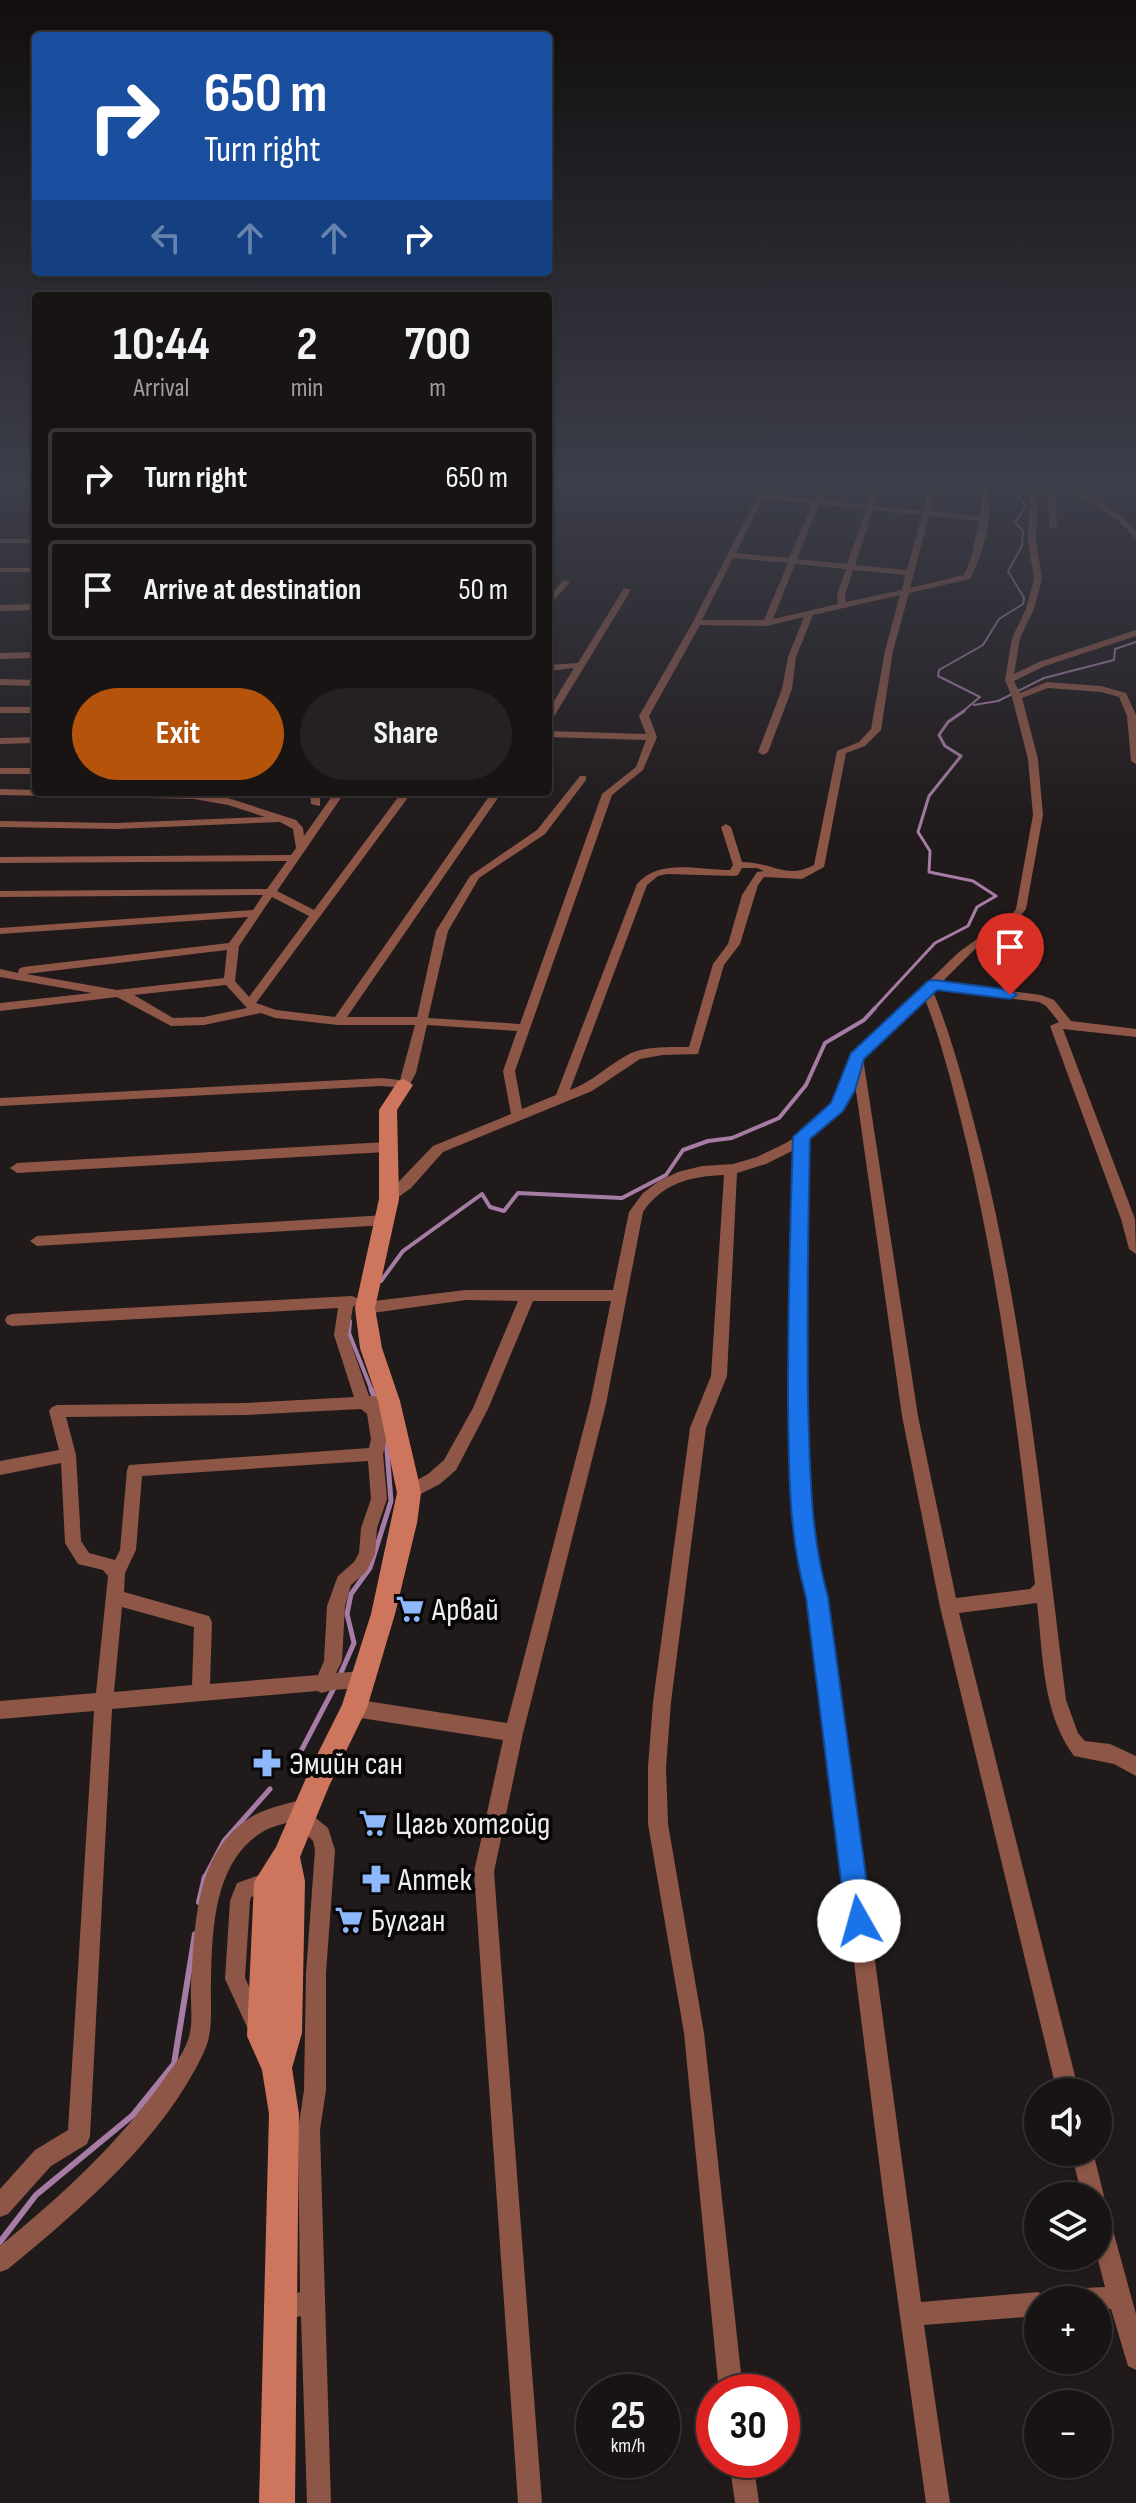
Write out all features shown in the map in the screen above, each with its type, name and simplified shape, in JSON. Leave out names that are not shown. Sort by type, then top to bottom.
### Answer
[{"type":"street","points":[[552,712],[622,598]]},
{"type":"street","points":[[517,1114],[509,1071],[607,794],[640,768],[652,737],[644,716],[710,598]]},
{"type":"street","points":[[767,623],[777,598]]},
{"type":"street","points":[[842,598],[843,606]]},
{"type":"street","points":[[697,622],[767,623],[879,598]]},
{"type":"street","points":[[37,1241],[387,1210],[438,1149],[517,1114],[547,1106],[588,1088],[636,1056],[663,1051],[694,1051],[719,964],[729,956],[738,936],[750,884],[761,874],[802,876],[819,867],[842,751],[862,744],[876,730],[889,651],[903,598]]},
{"type":"street","points":[[530,2503],[484,1872],[514,1733],[598,1404],[636,1212],[642,1200],[673,1180],[699,1171],[731,1169],[771,1157],[802,1137],[837,1107],[847,1090],[857,1057],[963,954],[983,937],[1014,919],[1021,909],[1038,815],[1033,759],[1017,697],[1009,680],[1016,638],[1033,598]]},
{"type":"street","points":[[0,608],[32,607]]},
{"type":"street","points":[[763,752],[787,689],[792,657],[810,613]]},
{"type":"street","points":[[1009,680],[1042,664],[1136,633]]},
{"type":"street","points":[[0,656],[32,655]]},
{"type":"street","points":[[552,668],[582,665]]},
{"type":"street","points":[[0,682],[32,683]]},
{"type":"street","points":[[1017,697],[1047,685],[1101,689],[1123,695],[1132,716],[1136,761]]},
{"type":"street","points":[[0,710],[32,710]]},
{"type":"street","points":[[552,734],[652,737]]},
{"type":"street","points":[[0,741],[32,740]]},
{"type":"street","points":[[0,771],[32,771]]},
{"type":"street","points":[[322,1685],[333,1661],[336,1606],[344,1581],[360,1567],[367,1554],[369,1528],[379,1499],[375,1454],[379,1439],[374,1411],[363,1402],[341,1335],[359,1304],[387,1210],[388,1110],[410,1073],[442,931],[475,876],[541,832],[583,778]]},
{"type":"street","points":[[0,792],[32,793]]},
{"type":"street","points":[[194,796],[227,802]]},
{"type":"street","points":[[213,796],[292,822],[298,828],[297,853]]},
{"type":"street","points":[[229,981],[233,946],[337,796]]},
{"type":"street","points":[[254,1007],[315,915],[404,796]]},
{"type":"street","points":[[338,1021],[494,796]]},
{"type":"street","points":[[0,824],[116,826],[278,819]]},
{"type":"street","points":[[561,1098],[642,884],[650,874],[659,870],[734,873],[738,865],[726,827]]},
{"type":"street","points":[[0,860],[297,853]]},
{"type":"street","points":[[738,865],[758,865],[785,875]]},
{"type":"street","points":[[0,894],[270,892],[315,915]]},
{"type":"street","points":[[0,931],[256,913]]},
{"type":"street","points":[[4,973],[233,946]]},
{"type":"street","points":[[4,973],[124,995],[162,1018],[185,1023],[254,1007],[338,1021],[422,1021],[524,1028]]},
{"type":"street","points":[[229,981],[254,1007]]},
{"type":"street","points":[[0,1007],[229,981]]},
{"type":"street","points":[[930,988],[1041,999],[1050,1003],[1067,1024]]},
{"type":"street","points":[[930,988],[987,1204],[1009,1327],[1057,1700],[1071,1738],[1080,1750],[1108,1751],[1136,1767]]},
{"type":"street","points":[[1136,1033],[1067,1024],[1056,1026],[1128,1219],[1136,1249]]},
{"type":"street","points":[[857,1057],[910,1416],[949,1607],[1065,2078]]},
{"type":"street","points":[[0,1102],[381,1082],[404,1085]]},
{"type":"street","points":[[802,1137],[797,1293],[799,1467],[806,1559],[817,1597],[895,2201],[938,2503]]},
{"type":"street","points":[[17,1168],[386,1147]]},
{"type":"street","points":[[729,2374],[694,2033],[658,1824],[657,1767],[662,1702],[698,1428],[703,1408],[713,1394],[719,1376],[731,1169]]},
{"type":"street","points":[[12,1320],[359,1304],[466,1295],[620,1296]]},
{"type":"street","points":[[409,1493],[434,1479],[450,1465],[480,1409],[528,1295]]},
{"type":"street","points":[[277,2503],[296,2305],[298,2111],[262,2036],[268,1882],[286,1857],[303,1813],[354,1708],[405,1523],[409,1493],[389,1401],[359,1304]]},
{"type":"street","points":[[117,1573],[108,1564],[84,1559],[73,1543],[68,1455],[57,1411],[246,1409],[389,1401]]},
{"type":"street","points":[[0,2206],[43,2158],[79,2136],[104,1699],[117,1573],[128,1550],[135,1470],[375,1454]]},
{"type":"street","points":[[0,1468],[68,1455]]},
{"type":"street","points":[[949,1607],[1035,1596],[1043,1587]]},
{"type":"street","points":[[114,1597],[203,1622],[201,1692]]},
{"type":"street","points":[[0,1710],[104,1699],[322,1685],[364,1679]]},
{"type":"street","points":[[354,1708],[514,1733]]},
{"type":"street","points":[[298,2111],[315,2090],[316,1973],[325,1850],[321,1835],[303,1813]]},
{"type":"street","points":[[0,2261],[38,2231],[123,2149],[198,2044],[205,1929],[214,1878],[225,1852],[255,1825],[303,1813]]},
{"type":"street","points":[[277,2068],[287,2033],[291,1881],[286,1857]]},
{"type":"street","points":[[1111,2270],[1136,2358]]},
{"type":"street","points":[[1112,2298],[1118,2297]]},
{"type":"street","points":[[296,2305],[319,2503]]},
{"type":"street","points":[[913,2314],[1024,2305]]},
{"type":"street","points":[[744,2478],[747,2503]]},
{"type":"waterway","points":[[961,713],[980,697],[938,676],[939,670],[983,645],[999,619],[1023,604],[1024,598]]},
{"type":"waterway","points":[[974,705],[998,701],[1044,678],[1114,660],[1115,649],[1136,642]]},
{"type":"waterway","points":[[873,1010],[935,943],[968,926],[977,907],[996,896],[973,881],[929,872],[930,851],[918,832],[929,796],[961,756],[945,746],[939,735],[948,722],[964,711]]},
{"type":"waterway","points":[[381,1281],[403,1251],[482,1194],[490,1207],[504,1211],[518,1193],[622,1198],[666,1175],[683,1150],[708,1141],[732,1138],[779,1118],[806,1085],[825,1043],[864,1020],[875,1008]]},
{"type":"waterway","points":[[350,1321],[349,1333],[372,1391]]},
{"type":"waterway","points":[[371,1389],[375,1399]]},
{"type":"waterway","points":[[340,1675],[354,1643],[347,1614],[351,1594],[370,1568],[391,1501],[386,1438]]},
{"type":"waterway","points":[[300,1753],[335,1686]]},
{"type":"waterway","points":[[205,1877],[224,1841],[270,1789]]},
{"type":"waterway","points":[[199,1902],[205,1877]]},
{"type":"waterway","points":[[0,2242],[36,2195],[133,2115],[174,2064],[195,1934]]},
{"type":"place","name":"Арвай","points":[[410,1609]]},
{"type":"place","name":"Эмийн сан","points":[[267,1763]]},
{"type":"place","name":"Цагь хотгойд","points":[[373,1823]]},
{"type":"place","name":"Аптек","points":[[376,1879]]},
{"type":"place","name":"Булган","points":[[349,1920]]},
{"type":"route","points":[[859,1921],[817,1597],[806,1559],[799,1467],[797,1293],[802,1137],[837,1107],[847,1090],[857,1057],[934,985],[1010,995]]}]
